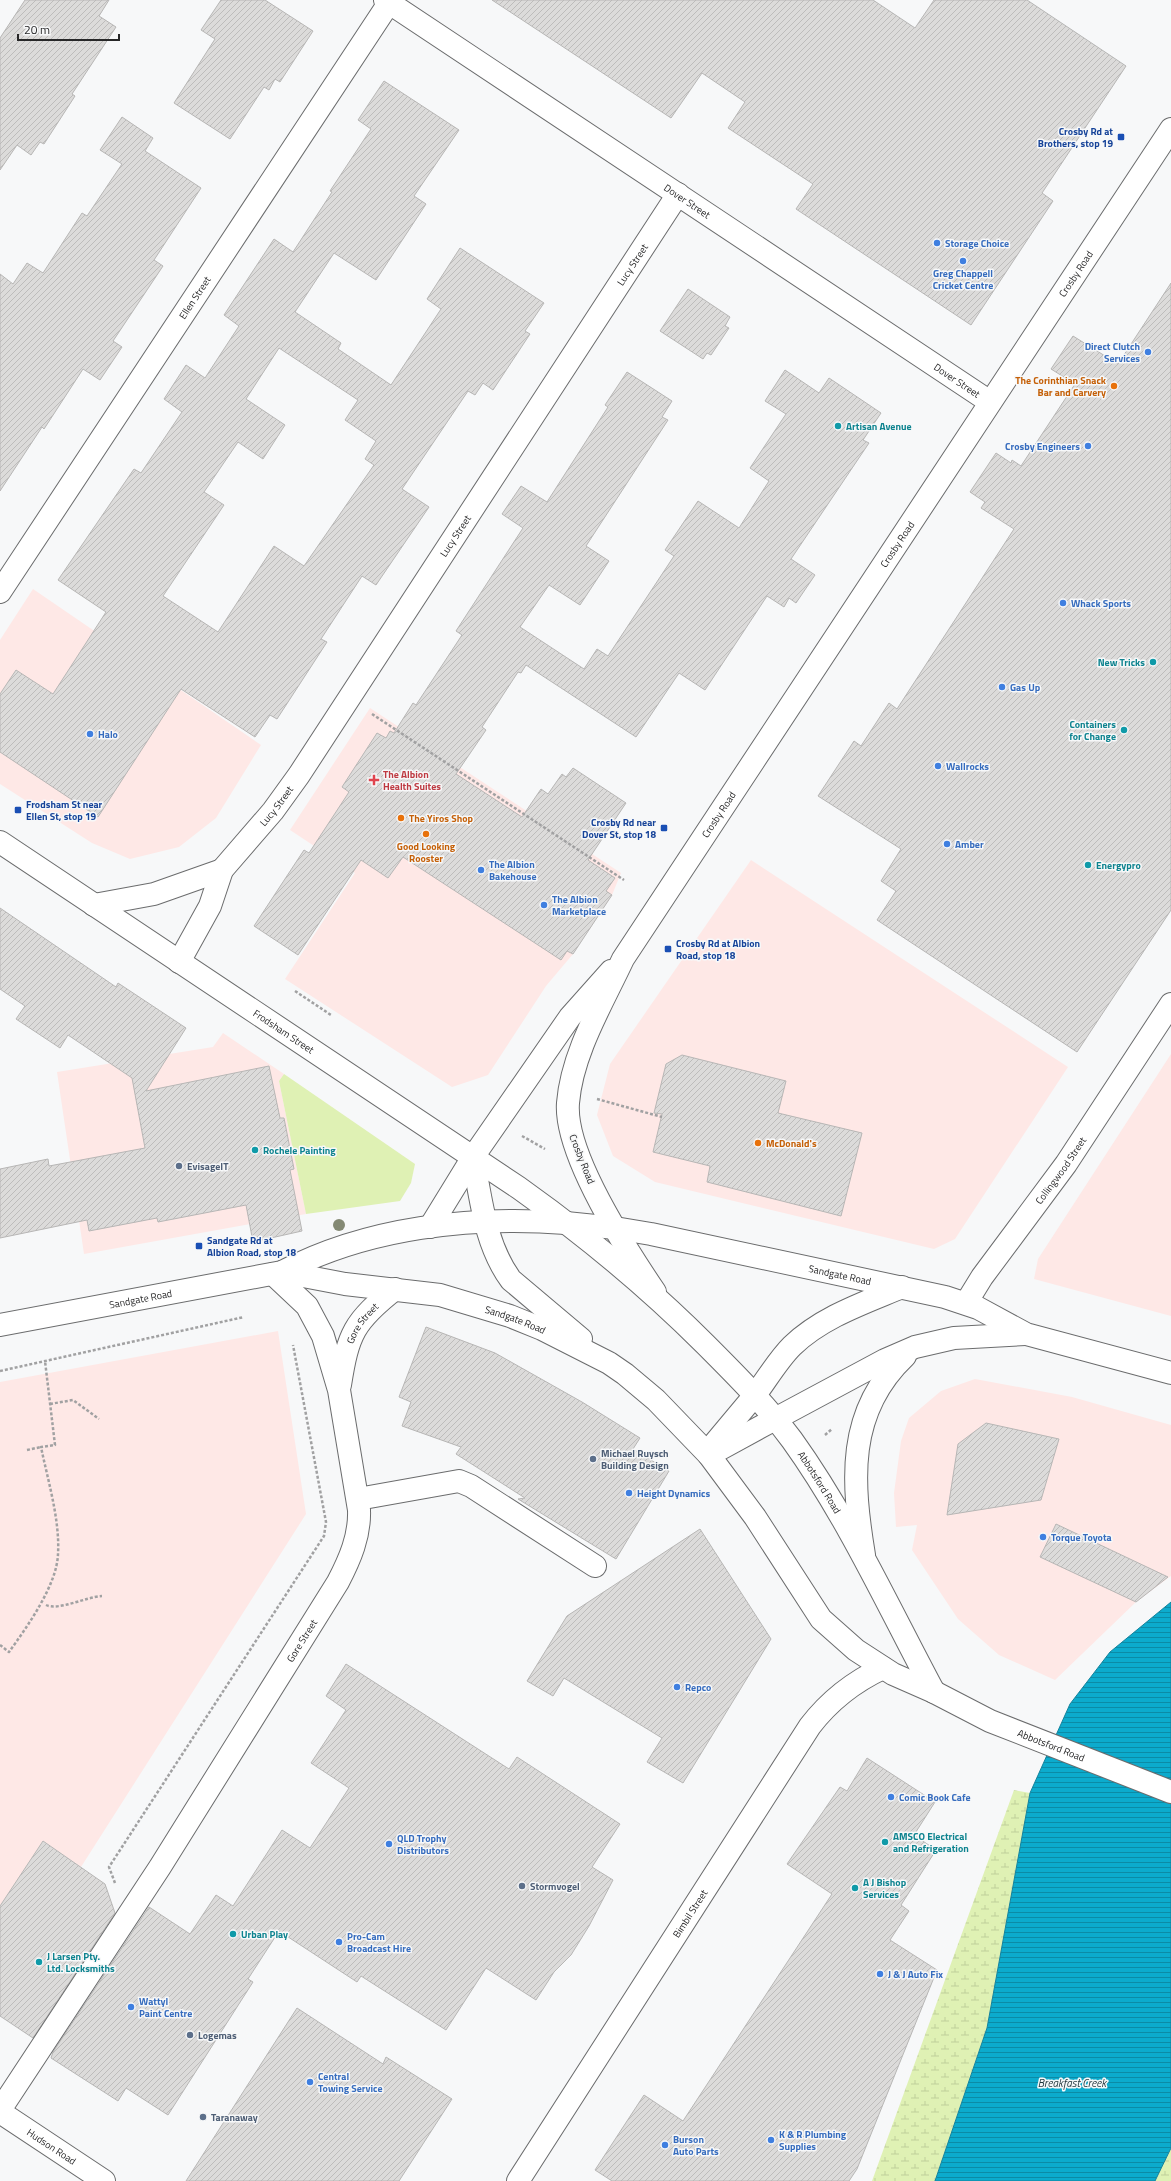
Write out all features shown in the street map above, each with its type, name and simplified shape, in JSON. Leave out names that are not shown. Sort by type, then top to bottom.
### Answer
[{"type":"main road","name":"Dover Street","points":[[387,2],[990,402]]},
{"type":"main road","name":"Ellen Street","points":[[0,592],[387,2]]},
{"type":"main road","name":"Crosby Road","points":[[430,1227],[473,1157],[570,1017],[623,959],[1171,129]]},
{"type":"main road","name":"Lucy Street","points":[[179,962],[210,906],[222,870],[268,817],[298,775],[678,194]]},
{"type":"main road","name":"Frodsham Street","points":[[0,842],[473,1157],[566,1223]]},
{"type":"main road","name":"Lucy Street","points":[[94,904],[154,894],[222,870]]},
{"type":"main road","name":"Crosby Road","points":[[623,959],[576,1064],[568,1104],[569,1121],[574,1144],[615,1228],[662,1303]]},
{"type":"main road","name":"Collingwood Street","points":[[954,1338],[966,1304],[986,1271],[1066,1164],[1171,1004]]},
{"type":"main road","points":[[473,1157],[486,1222],[497,1257],[512,1280],[609,1363]]},
{"type":"main road","name":"Sandgate Road","points":[[0,1325],[277,1273],[324,1251],[430,1227],[486,1222],[537,1221],[615,1228],[725,1248],[902,1287],[966,1304],[1026,1334],[1171,1373]]},
{"type":"main road","points":[[566,1223],[662,1303]]},
{"type":"main road","name":"Sandgate Road","points":[[277,1273],[345,1284],[440,1295],[510,1316],[569,1342],[609,1363],[626,1374],[656,1400],[708,1453]]},
{"type":"main road","name":"Gore Street","points":[[0,2111],[160,1867],[338,1582],[352,1552],[359,1529],[358,1499],[339,1390],[323,1336],[312,1314],[301,1299],[277,1273]]},
{"type":"main road","name":"Sandgate Road","points":[[708,1453],[755,1395],[791,1347],[802,1337],[831,1318],[902,1287]]},
{"type":"main road","name":"Gore Street","points":[[339,1390],[344,1357],[354,1330],[368,1310],[395,1289]]},
{"type":"main road","name":"Abbotsford Road","points":[[662,1303],[755,1395],[775,1419],[818,1480],[864,1561],[934,1692]]},
{"type":"main road","name":"Sandgate Road","points":[[708,1453],[885,1360],[915,1347],[954,1338],[1026,1334]]},
{"type":"main road","points":[[864,1561],[855,1486],[857,1454],[861,1430],[871,1400],[880,1384],[896,1364],[915,1347]]},
{"type":"main road","name":"Abbotsford Road","points":[[708,1453],[755,1517],[821,1619],[844,1640],[883,1668],[990,1721],[1171,1792]]},
{"type":"main road","points":[[358,1499],[448,1481],[462,1482],[595,1566]]},
{"type":"main road","name":"Bimbil Street","points":[[518,2181],[810,1726],[824,1708],[839,1694],[867,1675],[883,1668]]},
{"type":"main road","name":"Hudson Road","points":[[0,2111],[104,2181]]},
{"type":"path","points":[[371,713],[624,880]]},
{"type":"path","points":[[295,991],[331,1015]]},
{"type":"path","points":[[596,1099],[662,1117]]},
{"type":"path","points":[[520,1135],[531,1143],[548,1150]]},
{"type":"path","points":[[0,1371],[244,1317]]},
{"type":"path","points":[[118,1888],[109,1867],[324,1536],[326,1522],[292,1337]]},
{"type":"path","points":[[27,1450],[55,1445],[45,1361]]},
{"type":"path","points":[[50,1404],[73,1400],[99,1419]]},
{"type":"path","points":[[0,1645],[9,1652],[41,1604],[51,1580],[58,1556],[58,1536],[41,1448]]},
{"type":"path","points":[[41,1604],[53,1608],[89,1597],[102,1596]]},
{"type":"shaded area","points":[[33,589],[261,745],[216,818],[179,847],[130,859],[92,843],[0,784],[0,640]]},
{"type":"shaded area","points":[[370,708],[621,873],[612,895],[573,954],[546,986],[488,1075],[452,1087],[285,979],[355,873],[290,830]]},
{"type":"shaded area","points":[[751,860],[1068,1067],[955,1239],[934,1249],[655,1182],[613,1156],[597,1115],[610,1064]]},
{"type":"shaded area","points":[[223,1033],[284,1074],[279,1081],[306,1214],[84,1254],[57,1072],[213,1047]]},
{"type":"shaded area","points":[[1171,1054],[1171,1316],[1034,1279],[1038,1259]]},
{"type":"shaded area","points":[[278,1331],[306,1514],[81,1867],[43,1841],[0,1906],[0,1382]]},
{"type":"shaded area","name":"Torque Toyota","points":[[975,1379],[1072,1397],[1171,1425],[1171,1576],[1136,1602],[1055,1680],[999,1655],[958,1619],[912,1550],[917,1525],[896,1527],[894,1493],[901,1441],[909,1418],[941,1391]]},
{"type":"green space","points":[[284,1074],[415,1164],[411,1183],[400,1201],[306,1214],[279,1081]]},
{"type":"green space","points":[[1014,1790],[1030,1793],[987,2028],[935,2181],[872,2181]]},
{"type":"green space","points":[[1171,2148],[1171,2181],[1155,2181]]},
{"type":"water","name":"Breakfast Creek","points":[[1171,1602],[1171,2148],[1155,2181],[935,2181],[987,2028],[1030,1793],[1070,1704],[1110,1652]]},
{"type":"building","points":[[25,0],[109,0],[99,16],[116,27],[72,94],[75,96],[44,144],[40,142],[31,155],[17,145],[0,170],[0,38]]},
{"type":"building","points":[[221,0],[265,0],[313,31],[280,82],[275,79],[269,90],[264,87],[230,139],[174,103],[215,39],[201,30]]},
{"type":"building","name":"Storage Choice","points":[[492,0],[873,0],[915,28],[934,0],[1027,0],[1126,66],[1042,193],[1053,201],[971,325],[796,209],[813,184],[728,128],[745,102],[702,73],[671,118]]},
{"type":"building","points":[[384,81],[459,130],[414,196],[426,204],[376,280],[334,253],[295,312],[341,343],[338,349],[391,385],[441,309],[427,299],[460,248],[544,303],[525,331],[530,334],[493,390],[483,383],[475,395],[468,391],[402,489],[429,507],[376,585],[362,576],[321,639],[327,642],[277,719],[270,715],[255,737],[181,689],[98,817],[0,752],[0,694],[16,670],[53,694],[106,612],[58,580],[134,469],[141,473],[182,412],[164,399],[186,365],[205,378],[239,326],[224,315],[274,239],[293,252],[332,192],[330,191],[371,129],[358,120]],"holes":[[[279,348],[358,400],[345,420],[376,441],[365,459],[374,465],[304,566],[274,546],[218,632],[163,596],[224,505],[204,492],[238,442],[263,459],[285,425],[246,399]]]},
{"type":"building","points":[[122,117],[153,138],[145,151],[201,188],[154,260],[163,266],[113,341],[122,347],[100,380],[83,369],[44,429],[42,427],[0,491],[0,274],[13,284],[27,263],[43,273],[82,213],[87,216],[122,164],[100,150]]},
{"type":"building","points":[[1171,283],[1171,910],[1077,1052],[877,920],[896,891],[881,881],[901,849],[818,796],[854,741],[861,746],[889,703],[897,709],[1014,529],[981,508],[985,502],[970,492],[996,453],[1011,463],[1012,460],[1021,466],[1075,384],[1051,369],[1073,336],[1118,364]]},
{"type":"building","points":[[688,289],[730,317],[725,326],[729,328],[711,355],[707,353],[703,359],[660,331]]},
{"type":"building","points":[[785,370],[819,393],[829,378],[881,413],[863,440],[869,443],[791,559],[815,575],[796,603],[789,598],[784,607],[767,596],[705,690],[679,673],[636,737],[526,665],[521,673],[518,672],[482,727],[486,730],[456,774],[522,817],[541,789],[548,794],[562,774],[566,777],[573,768],[626,803],[588,860],[615,878],[606,891],[612,895],[573,954],[567,951],[561,960],[403,857],[388,878],[361,860],[298,955],[254,926],[304,850],[309,853],[349,792],[342,787],[377,733],[386,738],[390,731],[394,733],[413,703],[416,705],[462,635],[456,631],[523,528],[502,514],[521,486],[547,502],[608,407],[605,405],[627,372],[672,401],[662,417],[668,420],[586,546],[609,561],[580,605],[549,585],[520,627],[584,669],[597,649],[608,656],[674,556],[665,550],[698,501],[739,528],[769,481],[750,468],[786,414],[765,401]]},
{"type":"building","points":[[0,908],[116,987],[118,983],[186,1028],[146,1091],[269,1066],[280,1118],[284,1118],[294,1169],[290,1170],[302,1231],[253,1242],[246,1205],[158,1222],[157,1218],[89,1231],[87,1220],[0,1238],[0,1169],[48,1159],[49,1166],[145,1148],[132,1078],[68,1035],[60,1048],[16,1019],[25,1006],[0,989]]},
{"type":"building","name":"McDonald's","points":[[682,1055],[786,1081],[778,1113],[862,1133],[841,1216],[707,1182],[710,1166],[653,1152],[662,1114],[654,1113],[666,1064]]},
{"type":"building","points":[[426,1327],[495,1353],[582,1402],[640,1438],[633,1449],[669,1471],[616,1559],[518,1499],[525,1498],[456,1454],[461,1447],[402,1426],[411,1402],[399,1397]]},
{"type":"building","points":[[986,1423],[1059,1439],[1041,1500],[947,1515],[958,1444]]},
{"type":"building","points":[[1056,1524],[1168,1577],[1136,1602],[1040,1557]]},
{"type":"building","points":[[700,1529],[771,1639],[683,1783],[647,1762],[662,1738],[564,1678],[553,1696],[527,1681],[567,1616]]},
{"type":"building","points":[[346,1664],[509,1769],[517,1757],[620,1824],[592,1867],[613,1880],[589,1926],[571,1955],[554,1972],[536,2000],[486,1968],[446,2030],[361,1976],[357,1982],[279,1931],[248,1979],[253,1982],[168,2115],[126,2088],[118,2101],[51,2058],[53,2052],[149,1907],[190,1934],[216,1895],[233,1906],[282,1830],[310,1848],[349,1788],[311,1763],[346,1710],[326,1696]]},
{"type":"building","points":[[867,1758],[935,1802],[914,1835],[936,1850],[901,1905],[909,1911],[890,1940],[937,1970],[857,2169],[849,2181],[612,2181],[595,2170],[644,2095],[683,2121],[832,1894],[787,1864],[840,1787],[847,1791]]},
{"type":"building","name":"J Larsen Pty. Ltd. Locksmiths","points":[[43,1841],[105,1884],[115,1913],[33,2038],[0,2016],[0,1906]]},
{"type":"building","name":"Central Towing Service","points":[[297,2008],[383,2064],[386,2057],[452,2099],[399,2181],[186,2181]]},
{"type":"place","name":"Crosby Rd at Brothers, stop 19","points":[[1121,137]]},
{"type":"place","name":"Storage Choice","points":[[937,243]]},
{"type":"place","name":"Greg Chappell Cricket Centre","points":[[963,261]]},
{"type":"place","name":"Direct Clutch Services","points":[[1148,352]]},
{"type":"place","name":"The Corinthian Snack Bar and Carvery","points":[[1114,386]]},
{"type":"place","name":"Artisan Avenue","points":[[838,426]]},
{"type":"place","name":"Crosby Engineers","points":[[1088,446]]},
{"type":"place","name":"Whack Sports","points":[[1063,603]]},
{"type":"place","name":"New Tricks","points":[[1153,662]]},
{"type":"place","name":"Gas Up","points":[[1002,687]]},
{"type":"place","name":"Containers for Change","points":[[1124,730]]},
{"type":"place","name":"Halo","points":[[90,734]]},
{"type":"place","name":"Wallrocks","points":[[938,766]]},
{"type":"place","name":"The Albion Health Suites","points":[[374,780]]},
{"type":"place","name":"Frodsham St near Ellen St, stop 19","points":[[18,810]]},
{"type":"place","name":"The Yiros Shop","points":[[401,818]]},
{"type":"place","name":"Crosby Rd near Dover St, stop 18","points":[[664,828]]},
{"type":"place","name":"Good Looking Rooster","points":[[426,834]]},
{"type":"place","name":"Amber","points":[[947,844]]},
{"type":"place","name":"Energypro","points":[[1088,865]]},
{"type":"place","name":"The Albion Bakehouse","points":[[481,870]]},
{"type":"place","name":"The Albion Marketplace","points":[[544,905]]},
{"type":"place","name":"Crosby Rd at Albion Road, stop 18","points":[[668,949]]},
{"type":"place","name":"McDonald's","points":[[758,1143]]},
{"type":"place","name":"Rochele Painting","points":[[255,1150]]},
{"type":"place","name":"EvisageIT","points":[[179,1166]]},
{"type":"place","name":"Sandgate Rd at Albion Road, stop 18","points":[[199,1246]]},
{"type":"place","name":"Michael Ruysch Building Design","points":[[593,1459]]},
{"type":"place","name":"Height Dynamics","points":[[629,1493]]},
{"type":"place","name":"Torque Toyota","points":[[1043,1537]]},
{"type":"place","name":"Repco","points":[[677,1687]]},
{"type":"place","name":"Comic Book Cafe","points":[[891,1797]]},
{"type":"place","name":"AMSCO Electrical and Refrigeration","points":[[885,1842]]},
{"type":"place","name":"QLD Trophy Distributors","points":[[389,1844]]},
{"type":"place","name":"Stormvogel","points":[[522,1886]]},
{"type":"place","name":"A J Bishop Services","points":[[855,1888]]},
{"type":"place","name":"Urban Play","points":[[233,1934]]},
{"type":"place","name":"Pro-Cam Broadcast Hire","points":[[339,1942]]},
{"type":"place","name":"J Larsen Pty. Ltd. Locksmiths","points":[[39,1962]]},
{"type":"place","name":"J & J Auto Fix","points":[[880,1974]]},
{"type":"place","name":"Wattyl Paint Centre","points":[[131,2007]]},
{"type":"place","name":"Logemas","points":[[190,2035]]},
{"type":"place","name":"Central Towing Service","points":[[310,2082]]},
{"type":"place","name":"Taranaway","points":[[203,2117]]},
{"type":"place","name":"K & R Plumbing Supplies","points":[[771,2140]]},
{"type":"place","name":"Burson Auto Parts","points":[[665,2145]]}]
